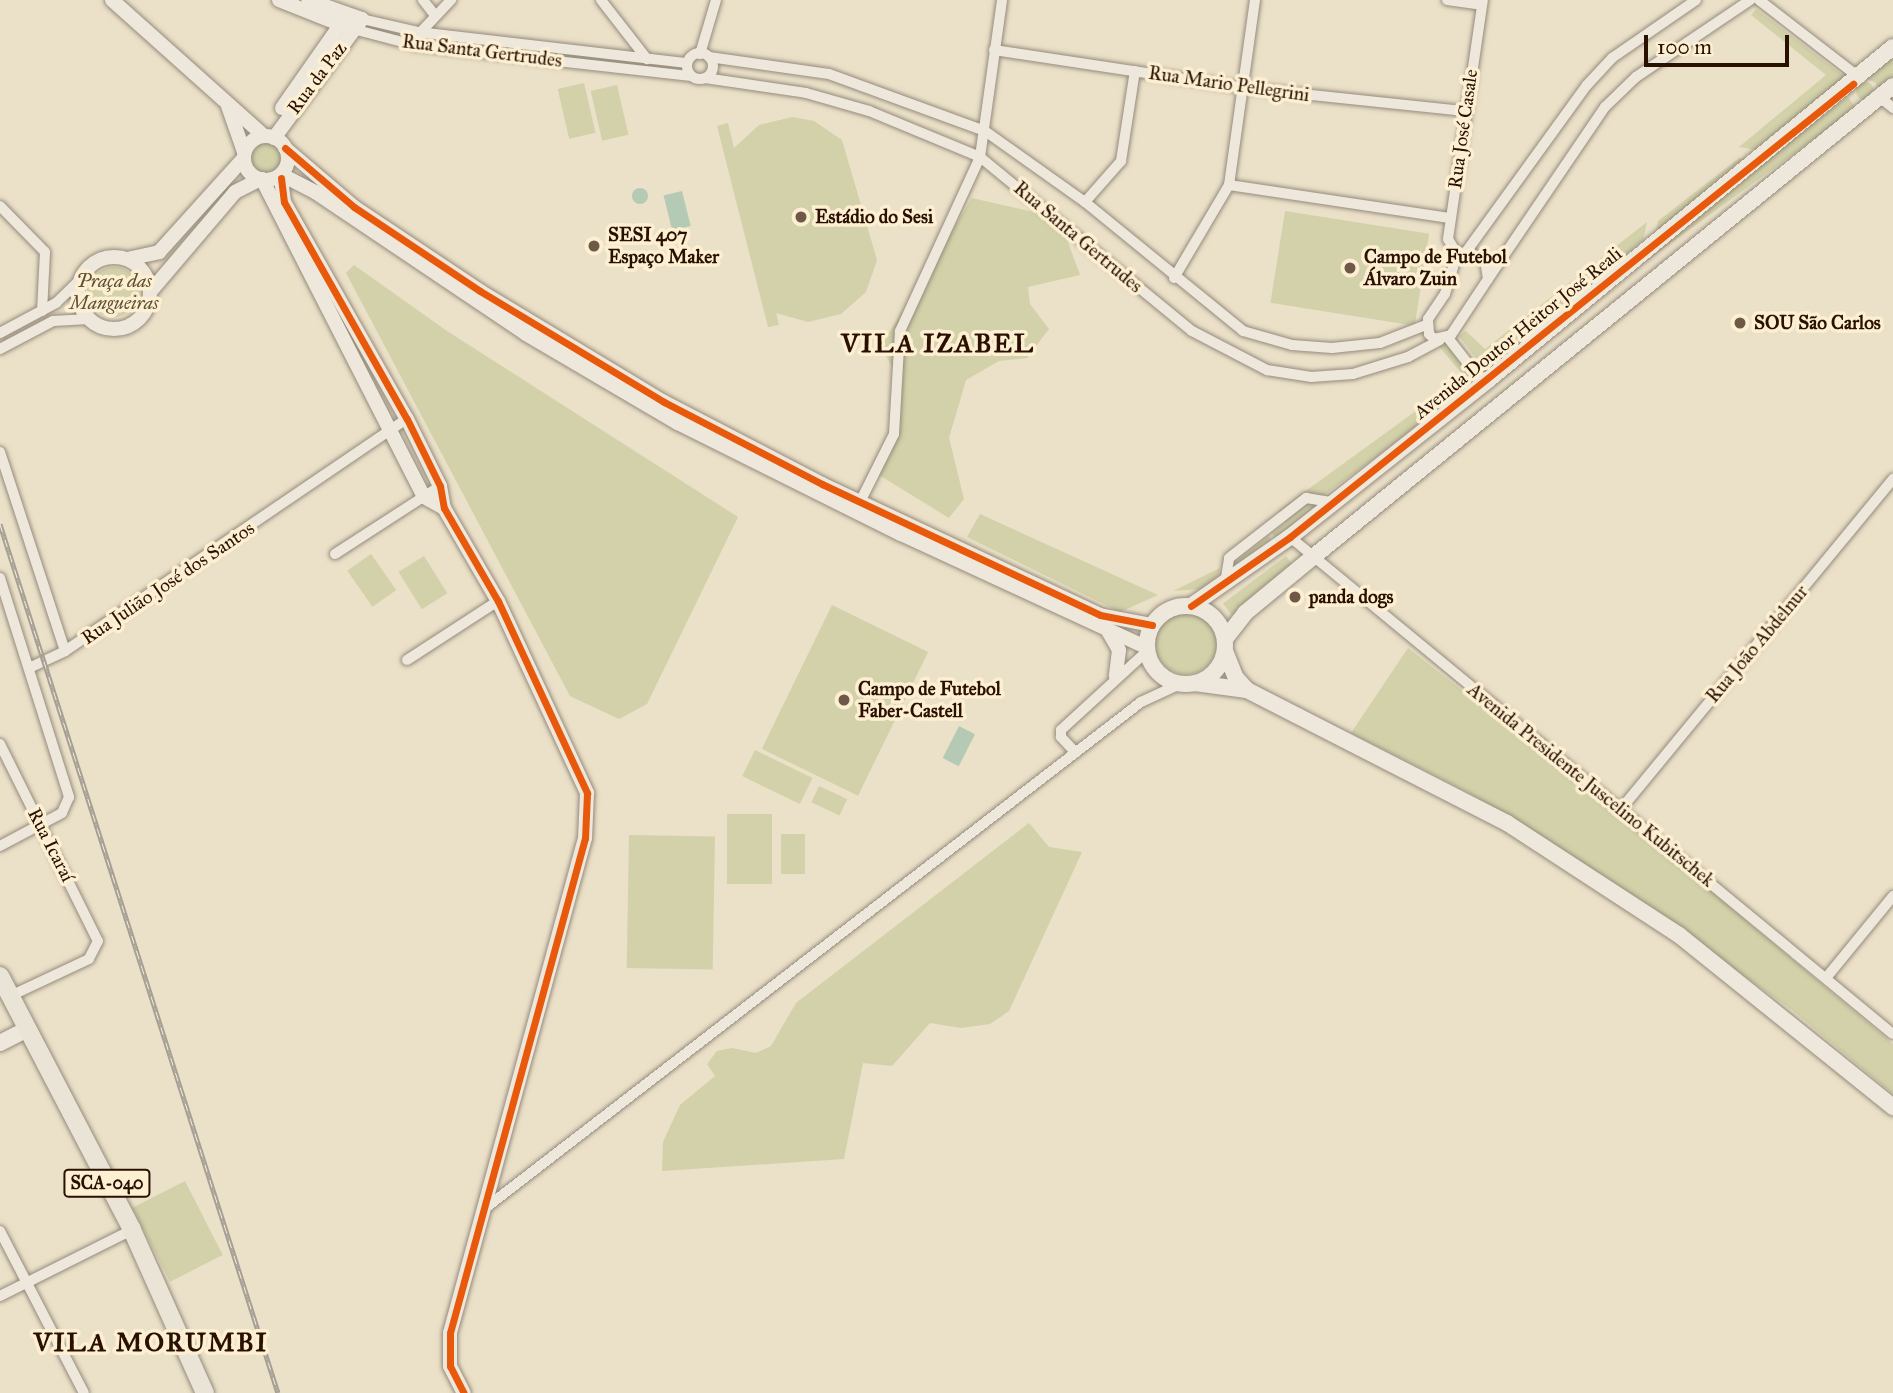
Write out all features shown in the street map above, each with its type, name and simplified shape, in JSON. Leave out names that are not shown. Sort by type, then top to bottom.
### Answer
[{"type":"main road","name":"Avenida Doutor Heitor José Reali","points":[[1192,606],[1225,586],[1290,537],[1488,380],[1856,81],[1893,47]]},
{"type":"main road","points":[[1856,81],[1858,100],[1874,99]]},
{"type":"main road","points":[[1188,684],[1215,671],[1225,645],[1245,613],[1893,86]]},
{"type":"main road","points":[[1488,380],[1505,402]]},
{"type":"main road","points":[[1447,412],[1464,433]]},
{"type":"main road","points":[[1248,690],[1188,684],[1159,674],[1146,650],[1152,625],[1169,610],[1192,606],[1213,617],[1236,678],[1248,690],[1507,823],[1613,889],[1740,979],[1893,1107]]},
{"type":"main road","name":"SCA-040","points":[[0,976],[132,1230],[205,1393]]},
{"type":"main road","points":[[0,1042],[27,1029]]},
{"type":"street","points":[[112,0],[220,97],[354,207],[608,370],[860,502],[1100,615],[1152,625]]},
{"type":"street","name":"Rua Santa Gertrudes","points":[[279,0],[414,45],[705,78],[806,93],[869,111],[980,157],[1192,331],[1242,361],[1293,376],[1353,374],[1408,357],[1444,339]]},
{"type":"street","name":"Rua Santa Gertrudes","points":[[309,0],[351,22],[687,63]]},
{"type":"street","points":[[423,0],[434,14]]},
{"type":"street","points":[[414,45],[418,32],[451,0]]},
{"type":"street","points":[[601,0],[647,59]]},
{"type":"street","points":[[705,78],[712,72],[704,55],[716,0]]},
{"type":"street","points":[[860,502],[894,434],[900,331],[980,157],[1002,0]]},
{"type":"street","points":[[1174,278],[1228,185],[1245,88],[1255,0]]},
{"type":"street","points":[[1447,0],[1483,3]]},
{"type":"street","points":[[1488,380],[1477,375],[1444,339],[1429,334],[1426,325],[1444,294],[1462,253],[1587,85],[1612,58],[1696,0]]},
{"type":"street","points":[[1444,339],[1605,107],[1657,61],[1750,0]]},
{"type":"street","points":[[1759,0],[1856,81]]},
{"type":"street","name":"Rua José Casale","points":[[1462,253],[1448,244],[1450,218],[1483,3]]},
{"type":"street","name":"Rua da Paz","points":[[272,139],[275,116],[351,22]]},
{"type":"street","name":"Rua Mario Pellegrini","points":[[994,50],[1245,88],[1465,111]]},
{"type":"street","points":[[691,76],[687,63],[704,55]]},
{"type":"street","name":"Rua Santa Gertrudes","points":[[704,55],[829,74],[985,131],[1085,202],[1174,278],[1243,331],[1292,345],[1380,343],[1426,325]]},
{"type":"street","points":[[1085,202],[1121,161],[1135,71]]},
{"type":"street","points":[[220,97],[237,122],[248,172],[261,179],[389,433],[424,497],[444,508]]},
{"type":"street","points":[[1874,99],[1893,108]]},
{"type":"street","points":[[0,333],[42,311],[81,279],[98,261],[159,252],[244,155],[252,141],[272,139]]},
{"type":"street","points":[[272,139],[283,177],[284,202],[407,419],[440,486],[444,508],[498,601],[582,779],[589,808],[585,838],[488,1206],[448,1342],[450,1366],[464,1393]]},
{"type":"street","points":[[81,279],[78,300],[89,319],[100,327],[124,328],[143,315],[150,292],[235,191],[261,179],[283,177],[315,192],[526,334],[657,411],[901,534],[1146,650],[1061,730],[1060,737],[1075,752]]},
{"type":"street","points":[[1228,185],[1450,218]]},
{"type":"street","points":[[0,206],[45,252],[42,311]]},
{"type":"street","points":[[1462,253],[1485,260],[1488,279]]},
{"type":"street","points":[[122,258],[142,270],[150,292]]},
{"type":"street","points":[[0,349],[53,321],[89,319]]},
{"type":"street","name":"Rua Julião José dos Santos","points":[[0,452],[65,651],[407,419]]},
{"type":"street","name":"Rua João Abdelnur","points":[[1621,809],[1893,479]]},
{"type":"street","points":[[335,554],[440,486]]},
{"type":"street","points":[[1225,586],[1230,558],[1306,498],[1332,502]]},
{"type":"street","name":"Avenida Presidente Juscelino Kubitschek","points":[[1290,537],[1893,1034]]},
{"type":"street","points":[[0,578],[69,804],[41,825],[0,846]]},
{"type":"street","points":[[407,660],[498,601]]},
{"type":"street","points":[[1108,631],[1118,650],[1116,676]]},
{"type":"street","points":[[29,668],[65,651]]},
{"type":"street","points":[[488,1206],[1141,702],[1188,684]]},
{"type":"street","name":"Rua Icaraí","points":[[0,744],[96,932],[98,948],[89,959],[10,996]]},
{"type":"street","points":[[1826,978],[1893,896]]},
{"type":"street","points":[[0,1296],[132,1230]]},
{"type":"street","points":[[0,1231],[84,1393]]},
{"type":"green space","points":[[1756,9],[1845,77],[1757,150],[1739,147],[1826,75],[1751,15]]},
{"type":"green space","points":[[427,36],[641,62],[641,69],[426,43]]},
{"type":"green space","points":[[1893,48],[1893,85],[1878,93],[1876,83],[1863,77]]},
{"type":"green space","points":[[1865,82],[1871,85],[1874,91],[1871,97],[1865,100],[1859,97],[1856,91],[1859,85]]},
{"type":"green space","points":[[584,83],[595,133],[569,139],[558,89]]},
{"type":"green space","points":[[617,85],[628,135],[602,141],[591,91]]},
{"type":"green space","points":[[1848,97],[1856,108],[1287,522],[1278,511]]},
{"type":"green space","points":[[792,117],[814,121],[842,140],[877,260],[866,292],[841,314],[808,322],[776,313],[779,325],[768,327],[717,126],[728,123],[734,148],[759,125]]},
{"type":"green space","points":[[266,141],[278,146],[283,158],[278,170],[266,175],[254,170],[249,158],[254,146]]},
{"type":"green space","points":[[1739,158],[1747,159],[1656,232],[1658,221]]},
{"type":"green space","points":[[972,198],[1033,212],[1066,237],[1080,275],[1028,287],[1030,304],[1049,329],[1027,358],[999,361],[966,380],[949,438],[964,499],[949,518],[871,470],[892,435],[893,369],[881,346]]},
{"type":"green space","name":"Campo de Futebol Álvaro Zuin","points":[[1285,211],[1429,234],[1415,326],[1270,303]]},
{"type":"green space","points":[[1647,222],[1643,240],[1485,370],[1459,336],[1466,331],[1485,349]]},
{"type":"green space","points":[[354,265],[447,331],[738,517],[647,704],[619,719],[570,696],[346,273]]},
{"type":"green space","name":"Praça das Mangueiras","points":[[114,267],[132,274],[139,292],[132,310],[114,317],[96,310],[89,292],[96,274]]},
{"type":"green space","points":[[1447,342],[1469,375],[1328,492],[1321,486],[1463,375],[1438,345]]},
{"type":"green space","points":[[1313,501],[1320,503],[1276,539],[1272,533]]},
{"type":"green space","points":[[980,514],[1158,595],[1120,612],[967,537]]},
{"type":"green space","points":[[1268,536],[1273,542],[1233,573],[1234,563]]},
{"type":"green space","points":[[371,554],[396,590],[372,607],[347,571]]},
{"type":"green space","points":[[424,556],[447,593],[422,609],[399,572]]},
{"type":"green space","points":[[1286,556],[1295,568],[1232,616],[1223,604]]},
{"type":"green space","points":[[1220,568],[1215,588],[1173,591]]},
{"type":"green space","name":"Campo de Futebol Faber-Castell","points":[[832,605],[928,652],[858,796],[762,749]]},
{"type":"green space","points":[[1186,612],[1208,621],[1217,643],[1208,665],[1186,674],[1164,665],[1155,643],[1164,621]]},
{"type":"green space","points":[[1408,648],[1620,815],[1893,1044],[1893,1094],[1792,1010],[1640,902],[1468,792],[1351,733]]},
{"type":"green space","points":[[755,750],[813,778],[800,804],[742,776]]},
{"type":"green space","points":[[819,786],[847,799],[839,815],[811,802]]},
{"type":"green space","points":[[727,814],[772,814],[772,884],[727,884]]},
{"type":"green space","points":[[1029,823],[1049,847],[1082,852],[1009,1011],[990,1024],[961,1028],[930,1023],[892,1066],[863,1063],[844,1159],[662,1171],[663,1142],[680,1105],[715,1076],[707,1064],[717,1051],[732,1048],[756,1053],[771,1046],[796,1003]]},
{"type":"green space","points":[[781,834],[805,834],[805,874],[781,874]]},
{"type":"green space","points":[[629,835],[715,837],[713,969],[627,968]]},
{"type":"green space","points":[[185,1181],[223,1255],[170,1282],[132,1208]]},
{"type":"shaded area","points":[[640,188],[646,190],[646,202],[640,204],[634,202],[632,196],[634,190]]},
{"type":"shaded area","points":[[682,191],[691,226],[672,231],[664,196]]},
{"type":"shaded area","points":[[959,726],[975,734],[959,766],[943,758]]},
{"type":"railway","points":[[0,524],[278,1393]]},
{"type":"cycle path","points":[[1191,606],[1290,537],[1853,84]]},
{"type":"cycle path","points":[[285,148],[354,207],[480,291],[664,402],[822,484],[1100,615],[1152,625]]},
{"type":"cycle path","points":[[281,178],[284,202],[407,419],[440,486],[444,508],[498,601],[587,793],[585,838],[450,1333],[450,1366],[464,1393]]},
{"type":"place","name":"Estádio do Sesi","points":[[801,217]]},
{"type":"place","name":"SESI 407 Espaço Maker","points":[[594,246]]},
{"type":"place","name":"Campo de Futebol Álvaro Zuin","points":[[1350,268]]},
{"type":"place","name":"SOU São Carlos","points":[[1740,323]]},
{"type":"place","name":"panda dogs","points":[[1295,597]]},
{"type":"place","name":"Campo de Futebol Faber-Castell","points":[[844,700]]},
{"type":"district","name":"VILA IZABEL","points":[[938,344]]},
{"type":"district","name":"VILA MORUMBI","points":[[151,1343]]}]
